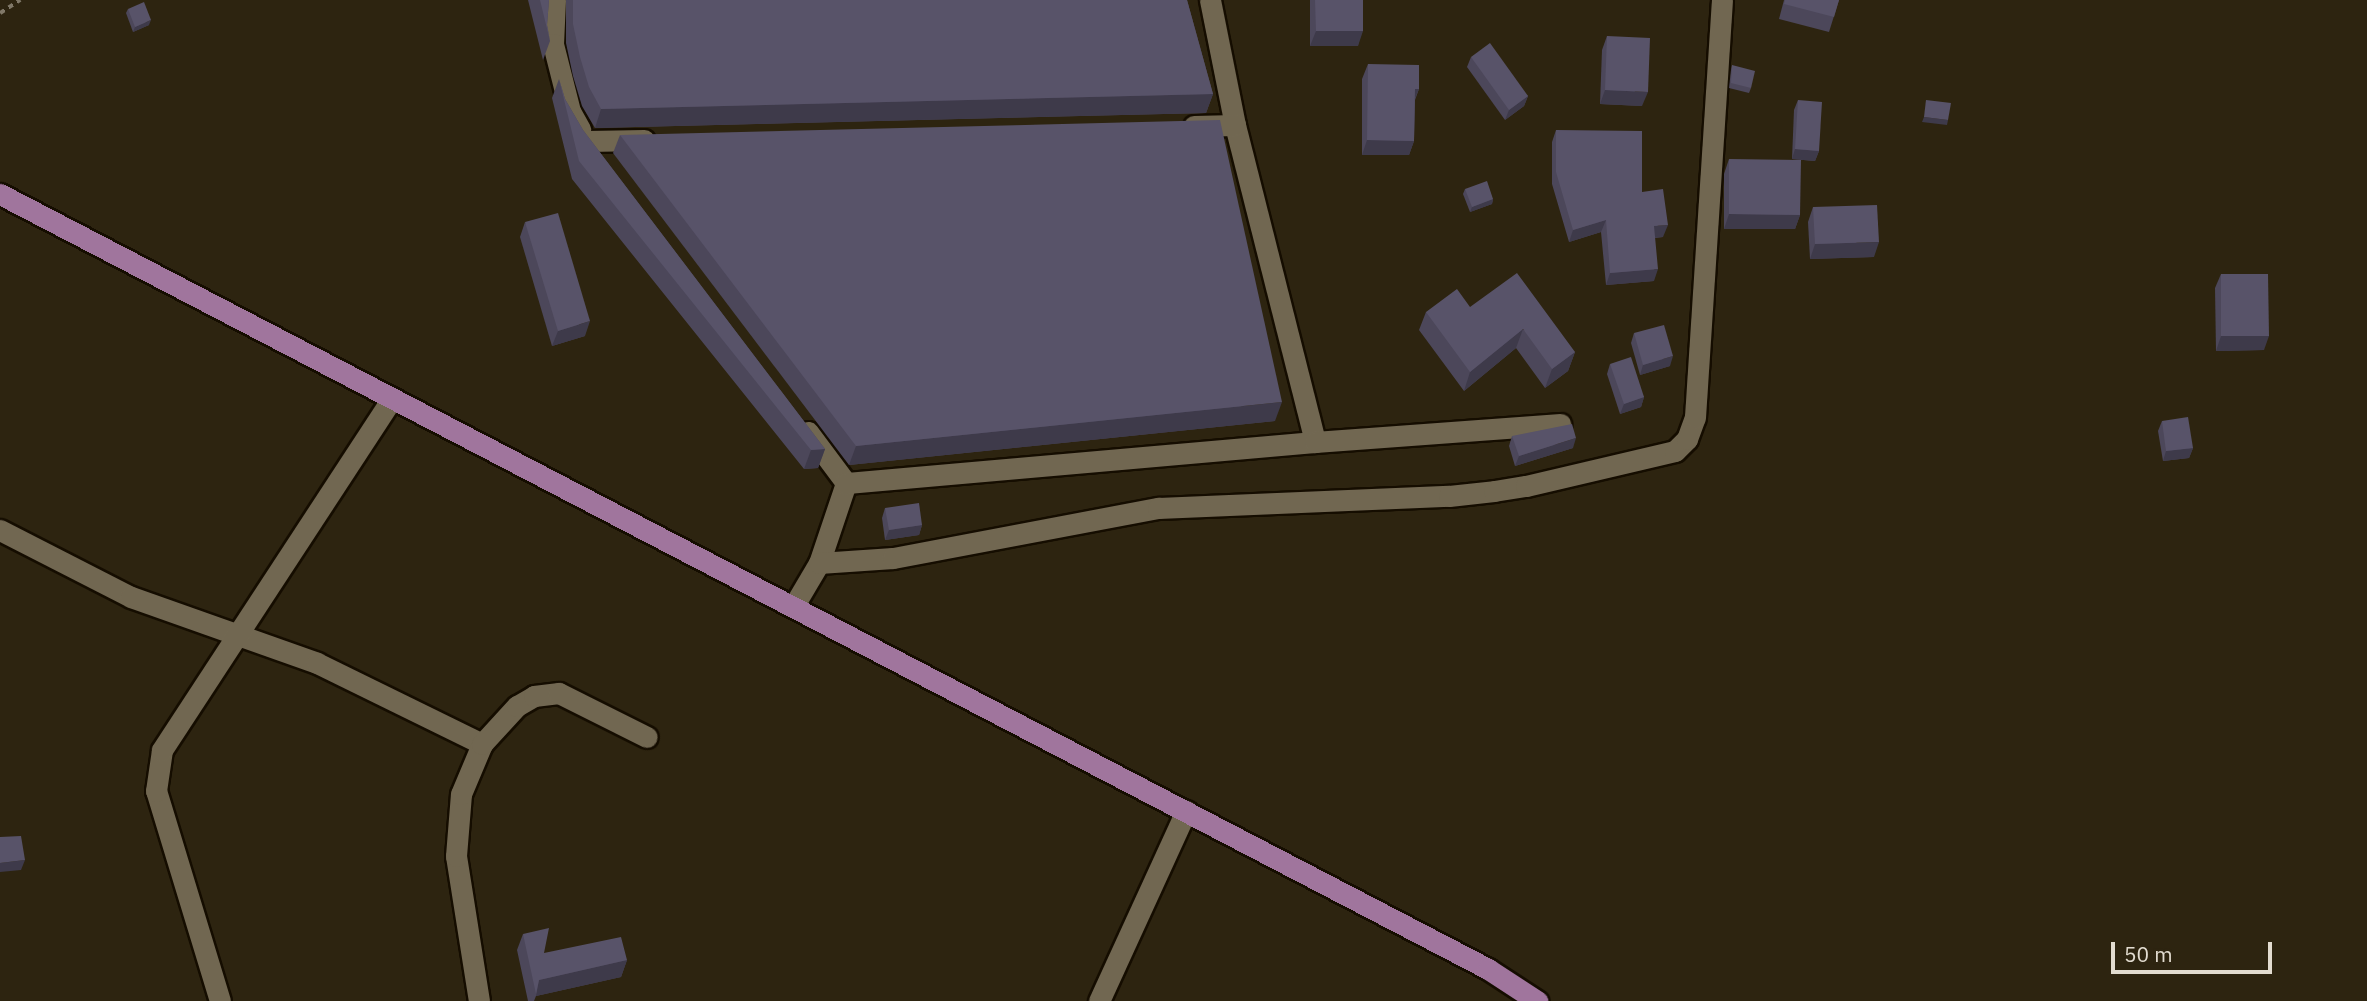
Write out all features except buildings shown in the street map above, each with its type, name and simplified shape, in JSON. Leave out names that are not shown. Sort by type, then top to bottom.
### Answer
[{"type":"main road","points":[[0,194],[1488,969],[1537,1001]]},
{"type":"street","points":[[555,0],[553,44],[560,79],[570,111],[587,142],[604,163]]},
{"type":"street","points":[[1210,0],[1235,125],[1315,442]]},
{"type":"street","points":[[818,563],[893,558],[1158,508],[1449,496],[1494,491],[1675,451],[1687,439],[1695,417],[1722,0]]},
{"type":"street","points":[[1180,126],[1235,125]]},
{"type":"street","points":[[587,142],[670,139]]},
{"type":"street","points":[[220,1001],[156,791],[162,750],[392,398]]},
{"type":"street","points":[[796,416],[846,482]]},
{"type":"street","points":[[846,482],[1560,424]]},
{"type":"street","points":[[793,607],[818,563],[846,482]]},
{"type":"street","points":[[0,530],[131,597],[317,663],[482,744]]},
{"type":"street","points":[[480,1001],[456,856],[461,794],[482,744],[517,706],[534,696],[559,692],[647,737]]},
{"type":"street","points":[[1099,1001],[1186,811]]},
{"type":"path","points":[[0,13],[20,0]]}]
